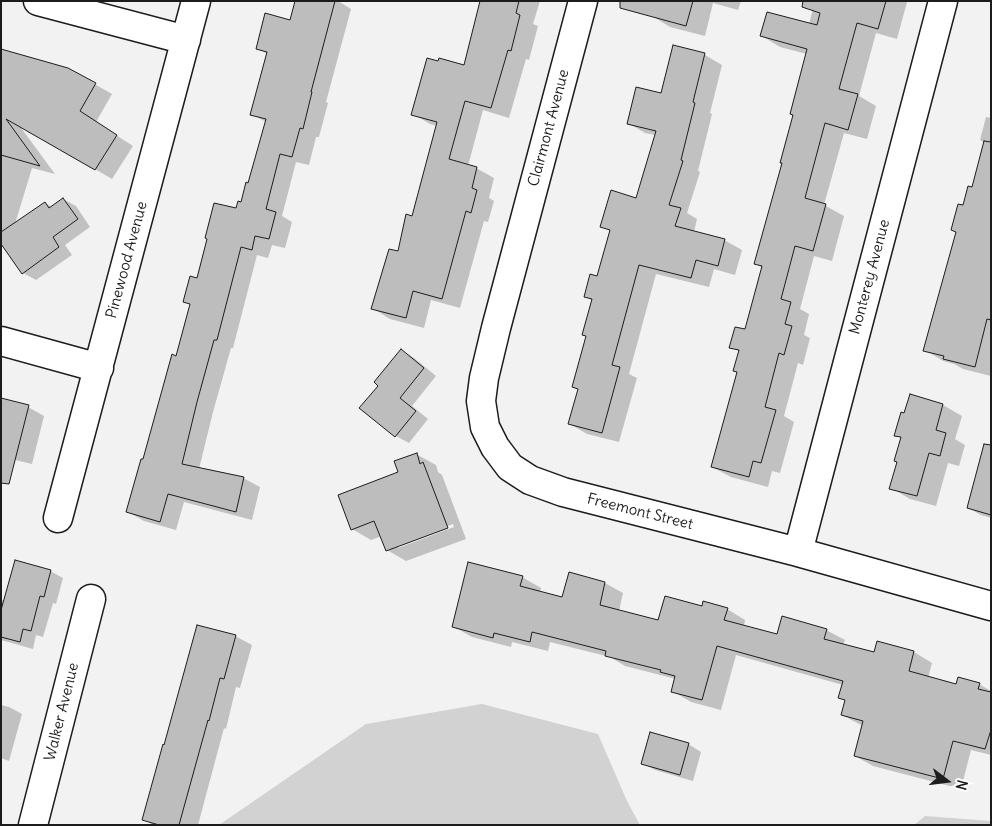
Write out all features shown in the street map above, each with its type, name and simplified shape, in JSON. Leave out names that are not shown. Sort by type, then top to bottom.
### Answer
[{"type":"street","points":[[38,1],[186,40]]},
{"type":"street","name":"Pinewood Avenue","points":[[58,518],[196,1]]},
{"type":"street","name":"Clairmont Avenue","points":[[516,254],[583,1]]},
{"type":"street","name":"Monterey Avenue","points":[[798,552],[943,1]]},
{"type":"street","name":"Freemont Street","points":[[516,254],[484,378],[481,401],[485,427],[495,447],[510,467],[530,480],[563,492],[798,552],[991,606]]},
{"type":"street","points":[[1,341],[99,368]]},
{"type":"street","name":"Walker Avenue","points":[[32,825],[91,599]]},
{"type":"shaded area","points":[[482,704],[598,734],[627,801],[640,825],[219,825],[366,724]]},
{"type":"shaded area","points":[[925,816],[991,821],[991,825],[914,825]]},
{"type":"building","points":[[295,1],[335,1],[303,129],[300,128],[292,157],[280,154],[266,209],[276,212],[269,239],[255,236],[252,250],[241,247],[217,340],[214,340],[197,402],[182,464],[244,477],[236,512],[168,494],[160,522],[126,512],[141,459],[143,459],[172,354],[176,356],[190,304],[183,302],[190,276],[197,278],[214,203],[236,208],[238,201],[241,202],[266,119],[250,115],[267,52],[256,49],[265,13],[290,20]]},
{"type":"building","points":[[480,1],[519,1],[516,13],[520,15],[511,51],[508,50],[491,108],[465,101],[449,159],[477,167],[472,188],[477,190],[471,213],[466,211],[442,299],[413,291],[406,318],[371,309],[389,249],[398,251],[406,214],[412,216],[437,122],[411,115],[427,58],[438,61],[439,58],[464,65]]},
{"type":"building","points":[[620,1],[693,1],[686,26],[620,8]]},
{"type":"building","points":[[803,1],[886,1],[878,29],[857,23],[839,89],[858,94],[848,130],[825,123],[805,198],[826,204],[813,251],[795,246],[781,299],[791,302],[785,324],[792,326],[784,355],[779,353],[765,407],[776,410],[761,463],[753,461],[749,477],[711,467],[737,372],[733,371],[739,350],[729,348],[735,327],[745,329],[762,266],[754,264],[782,163],[780,163],[793,115],[790,114],[807,49],[760,36],[767,12],[817,25],[820,13],[802,7]]},
{"type":"building","points":[[673,45],[705,53],[681,160],[683,161],[669,205],[681,208],[675,226],[725,239],[718,266],[696,260],[691,278],[639,265],[612,365],[620,367],[602,433],[568,424],[578,389],[572,387],[586,336],[582,335],[592,299],[584,297],[590,274],[597,276],[610,230],[600,227],[611,190],[636,198],[656,131],[627,124],[636,87],[661,93]]},
{"type":"building","points":[[1,49],[68,68],[96,83],[80,111],[117,135],[95,170],[6,119],[40,166],[1,155]]},
{"type":"building","points":[[984,141],[991,142],[991,320],[987,319],[975,367],[943,359],[944,356],[923,351],[956,232],[951,230],[958,204],[963,205],[968,186],[972,187]]},
{"type":"building","points":[[63,198],[78,219],[53,237],[59,247],[22,274],[1,244],[1,232],[45,202],[49,208]]},
{"type":"building","points":[[401,349],[424,368],[400,398],[416,411],[395,437],[359,408],[378,386],[374,382]]},
{"type":"building","points":[[910,394],[943,404],[936,430],[946,433],[940,456],[929,453],[917,496],[889,489],[897,462],[894,461],[901,437],[894,436],[901,412],[904,413]]},
{"type":"building","points":[[1,398],[29,405],[9,484],[1,483]]},
{"type":"building","points":[[984,444],[991,445],[991,515],[967,508]]},
{"type":"building","points":[[417,453],[420,464],[423,462],[448,528],[386,551],[374,521],[351,530],[338,495],[398,472],[394,461]]},
{"type":"building","points":[[15,560],[51,570],[44,597],[40,596],[31,631],[23,629],[20,642],[1,637],[1,610]]},
{"type":"building","points":[[468,562],[523,576],[520,586],[562,597],[569,572],[605,582],[600,605],[658,620],[665,596],[702,606],[703,601],[728,608],[724,620],[777,634],[782,616],[827,629],[824,639],[874,652],[877,641],[914,651],[909,671],[956,684],[958,677],[980,683],[978,689],[991,692],[991,730],[985,749],[953,741],[943,779],[854,756],[863,721],[841,715],[845,700],[838,698],[843,681],[717,646],[702,700],[671,692],[675,676],[660,672],[661,670],[605,656],[606,651],[532,632],[530,642],[494,633],[493,638],[452,627]]},
{"type":"building","points":[[197,625],[236,635],[224,679],[220,678],[179,825],[159,825],[142,820]]},
{"type":"building","points":[[650,732],[689,743],[680,775],[641,764]]}]
